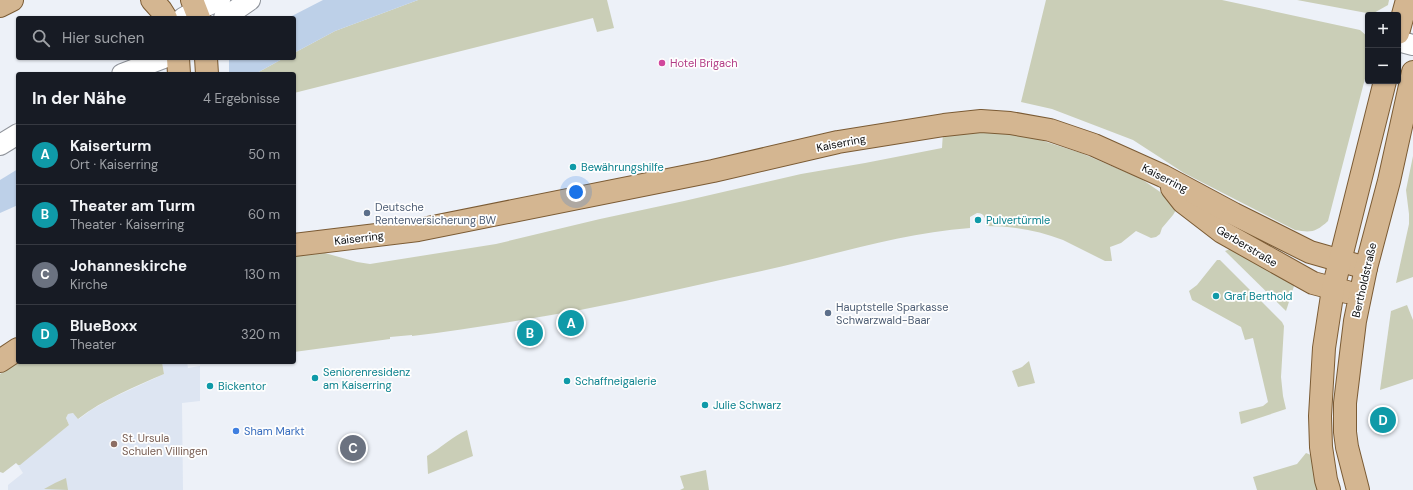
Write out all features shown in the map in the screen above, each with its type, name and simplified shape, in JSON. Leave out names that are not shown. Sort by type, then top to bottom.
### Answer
[{"type":"main road","points":[[0,6],[12,0]]},
{"type":"main road","points":[[152,0],[165,16]]},
{"type":"main road","points":[[206,60],[207,72]]},
{"type":"main road","name":"Bertholdstraße","points":[[1358,490],[1347,447],[1345,432],[1345,403],[1355,322],[1366,268],[1389,181],[1413,72]]},
{"type":"main road","points":[[1329,490],[1321,447],[1320,416],[1324,348],[1334,289],[1384,84]]},
{"type":"main road","name":"Kaiserring","points":[[296,245],[418,230],[713,171],[838,142],[944,125],[981,121],[1010,123],[1050,130],[1094,145],[1163,176],[1310,252],[1366,268]]},
{"type":"main road","name":"Gerberstraße","points":[[1163,176],[1183,202],[1222,232],[1301,277],[1334,289]]},
{"type":"main road","points":[[1334,289],[1359,302]]},
{"type":"main road","points":[[0,361],[16,350]]},
{"type":"street","points":[[193,12],[220,0]]},
{"type":"street","points":[[227,16],[250,0]]},
{"type":"street","points":[[1401,42],[1413,45]]},
{"type":"street","points":[[113,72],[125,60]]},
{"type":"street","points":[[132,72],[175,63]]},
{"type":"street","points":[[0,145],[16,135]]},
{"type":"shaded area","name":"St. Ursula Schulen Villingen","points":[[162,364],[187,364],[188,368],[200,366],[200,401],[182,403],[183,490],[8,490],[8,485],[23,473],[18,465],[69,425],[66,418],[68,414],[73,413],[79,419],[112,398],[164,374]]},
{"type":"green space","points":[[418,0],[607,0],[614,28],[597,32],[593,18],[296,92],[296,72],[259,72],[280,60],[296,60],[296,52],[335,31]]},
{"type":"green space","points":[[1046,0],[1222,0],[1360,30],[1365,34],[1365,79],[1328,221],[1313,231],[1295,230],[1184,173],[1133,140],[1052,109],[1021,102]]},
{"type":"green space","points":[[1297,0],[1389,0],[1388,5],[1376,12],[1365,13]]},
{"type":"green space","points":[[943,132],[1009,132],[1081,153],[1140,178],[1179,205],[1162,228],[1160,234],[1156,237],[1151,238],[1136,231],[1121,243],[1110,247],[1112,261],[1105,261],[1063,240],[1035,231],[986,226],[986,221],[982,214],[977,213],[970,217],[970,228],[919,235],[868,245],[766,270],[559,314],[412,336],[390,337],[390,339],[296,352],[296,253],[314,250],[357,262],[370,264],[496,244],[801,174],[942,148]]},
{"type":"green space","points":[[1413,156],[1413,277],[1396,283],[1409,224],[1406,190]]},
{"type":"green space","points":[[1230,249],[1236,250],[1295,283],[1286,311],[1225,251]]},
{"type":"green space","points":[[1217,260],[1220,260],[1282,322],[1284,326],[1281,377],[1286,409],[1241,424],[1239,412],[1263,406],[1268,402],[1253,338],[1245,340],[1241,327],[1192,300],[1189,291],[1197,285]]},
{"type":"green space","points":[[1407,305],[1413,320],[1413,379],[1380,390],[1391,311]]},
{"type":"green space","points":[[1029,361],[1035,383],[1018,387],[1012,371],[1022,367]]},
{"type":"green space","points":[[16,362],[16,364],[162,364],[164,374],[109,399],[78,419],[73,413],[68,414],[66,418],[69,425],[20,465],[16,463],[3,473],[0,472],[0,374]]},
{"type":"green space","points":[[467,430],[473,456],[428,474],[427,456],[457,435]]},
{"type":"green space","points":[[1306,453],[1311,455],[1313,459],[1319,490],[1257,490],[1253,477],[1297,464]]},
{"type":"green space","points":[[706,470],[709,490],[680,490],[684,488],[680,476]]},
{"type":"green space","points":[[66,478],[68,490],[44,489],[55,483]]},
{"type":"water","points":[[323,0],[418,0],[335,31],[296,52],[296,16],[292,16]]},
{"type":"water","points":[[199,60],[280,60],[259,72],[179,72]]},
{"type":"water","points":[[16,170],[16,206],[0,213],[0,180]]},
{"type":"pier","points":[[194,60],[229,60],[229,72],[177,72]]},
{"type":"place","name":"Hotel Brigach","points":[[662,63]]},
{"type":"place","name":"Bewährungshilfe","points":[[573,167]]},
{"type":"place","name":"Deutsche Rentenversicherung BW","points":[[367,213]]},
{"type":"place","name":"Pulvertürmle","points":[[978,220]]},
{"type":"place","name":"Graf Berthold","points":[[1216,296]]},
{"type":"place","name":"Hauptstelle Sparkasse Schwarzwald-Baar","points":[[828,313]]},
{"type":"place","name":"Kaiserturm","points":[[571,323]]},
{"type":"place","name":"Theater am Turm","points":[[530,333]]},
{"type":"place","name":"Seniorenresidenz am Kaiserring","points":[[315,378]]},
{"type":"place","name":"Schaffneigalerie","points":[[567,381]]},
{"type":"place","name":"Bickentor","points":[[210,386]]},
{"type":"place","name":"Julie Schwarz","points":[[705,405]]},
{"type":"place","name":"BlueBoxx","points":[[1383,420]]},
{"type":"place","name":"Sham Markt","points":[[236,431]]},
{"type":"place","name":"St. Ursula Schulen Villingen","points":[[114,444]]},
{"type":"place","name":"Johanneskirche","points":[[353,448]]}]
